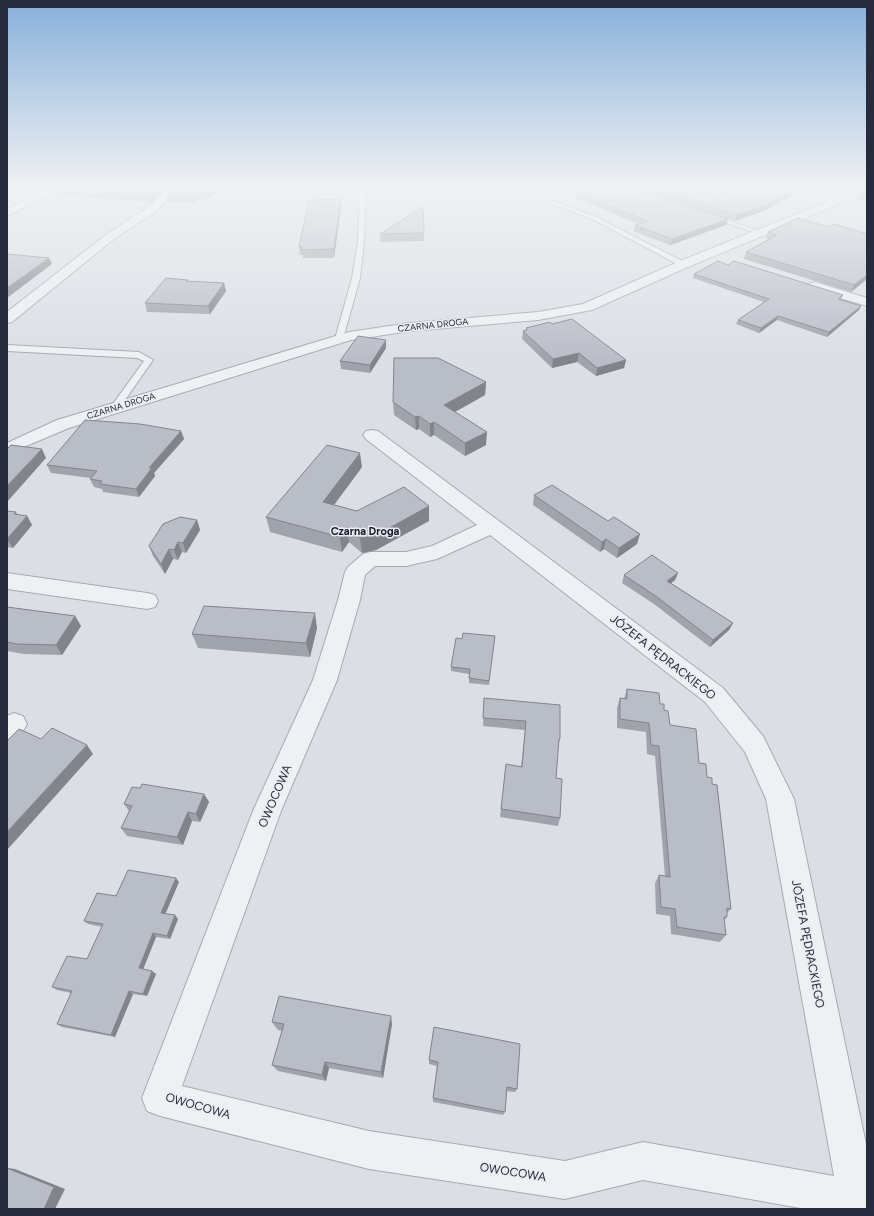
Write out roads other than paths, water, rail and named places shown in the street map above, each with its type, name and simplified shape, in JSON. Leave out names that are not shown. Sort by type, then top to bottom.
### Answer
[{"type":"street","points":[[7,319],[100,245]]},
{"type":"street","name":"CZARNA DROGA","points":[[7,449],[63,424],[339,339],[410,327],[538,316],[587,308],[684,264],[734,245]]},
{"type":"street","points":[[712,254],[726,259]]},
{"type":"street","points":[[800,282],[867,302]]},
{"type":"street","name":"JÓZEFA PĘDRACKIEGO","points":[[372,435],[714,695],[754,744],[780,799],[859,1204]]},
{"type":"street","name":"OWOCOWA","points":[[491,526],[437,552],[406,559],[370,559],[355,572],[349,600],[326,680],[267,811],[160,1098],[369,1150],[565,1180],[643,1161],[859,1204]]},
{"type":"street","points":[[7,581],[147,601]]},
{"type":"lane","points":[[339,339],[356,278],[361,245]]},
{"type":"lane","points":[[646,245],[684,264]]},
{"type":"lane","points":[[7,348],[139,355],[149,360],[116,408]]},
{"type":"district","name":"Czarna Droga","points":[[365,531]]}]
